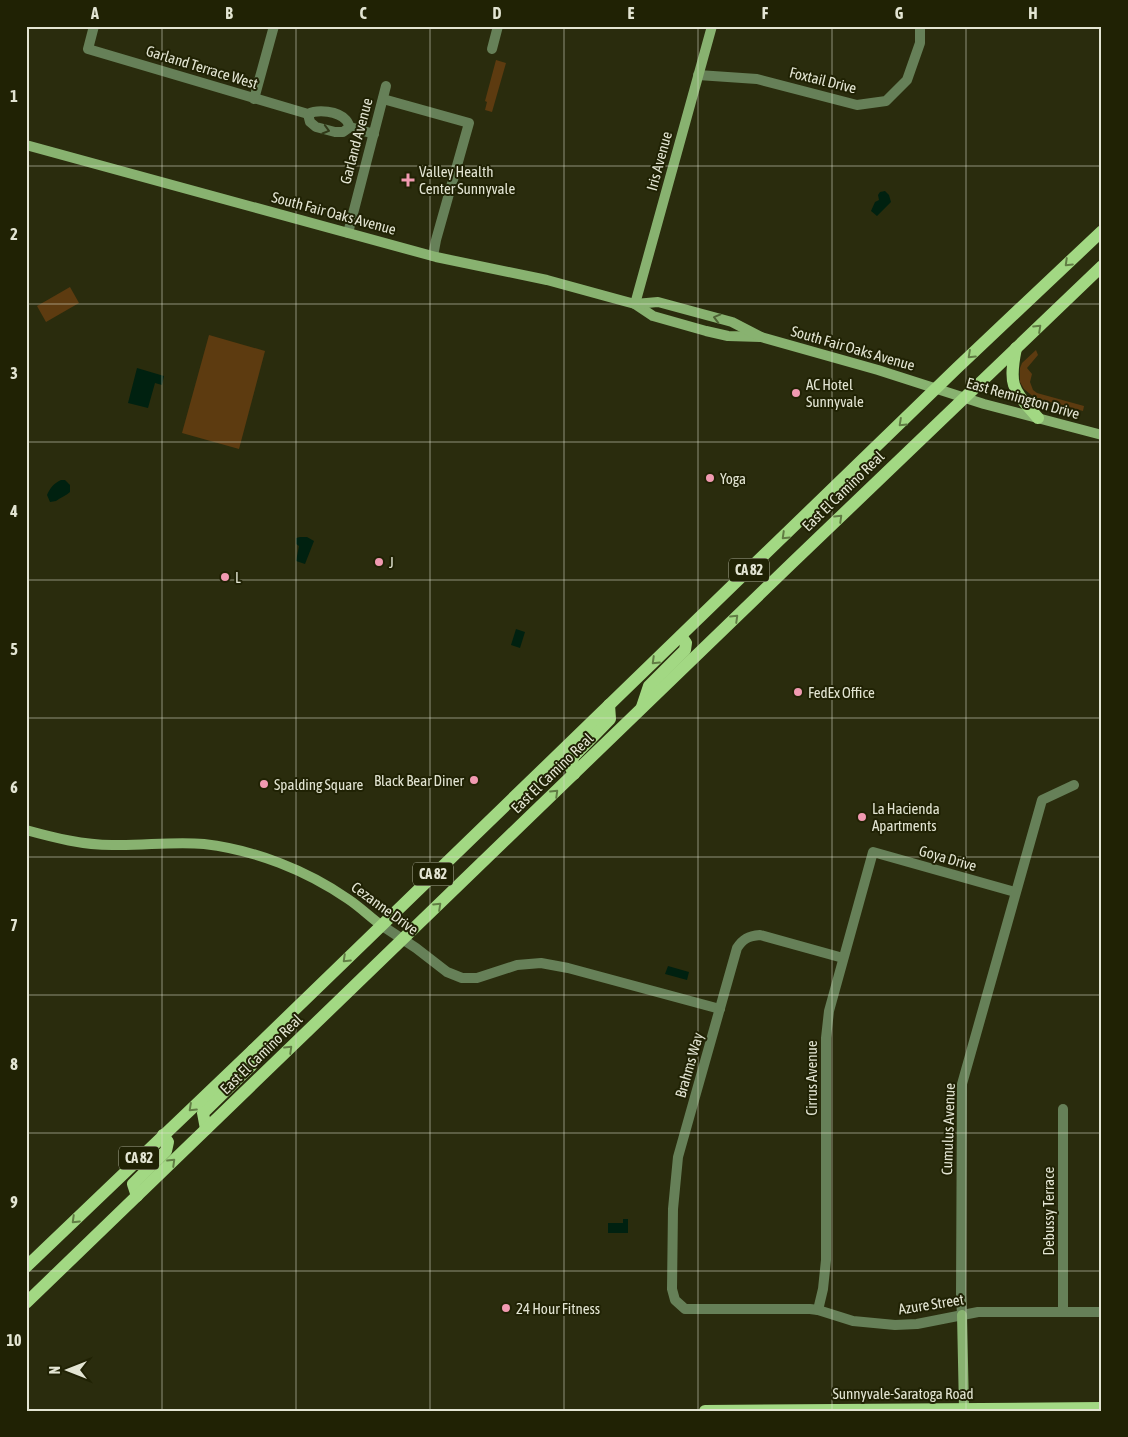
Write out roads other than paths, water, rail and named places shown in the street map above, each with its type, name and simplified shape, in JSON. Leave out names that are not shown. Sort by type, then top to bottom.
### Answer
[{"type":"main road","name":"Iris Avenue","points":[[635,304],[712,26]]},
{"type":"main road","name":"South Fair Oaks Avenue","points":[[26,145],[433,256],[547,280],[635,304],[653,316],[706,331],[728,336],[762,337]]},
{"type":"main road","name":"East El Camino Real","points":[[26,1267],[253,1050],[936,388],[1102,231]]},
{"type":"main road","name":"East El Camino Real","points":[[26,1303],[1102,266]]},
{"type":"main road","name":"South Fair Oaks Avenue","points":[[635,304],[658,302],[732,322],[762,337],[936,388]]},
{"type":"main road","points":[[1016,348],[1012,372],[1013,384],[1018,395],[1038,418]]},
{"type":"main road","name":"East Remington Drive","points":[[936,388],[1102,435]]},
{"type":"main road","points":[[641,710],[649,686],[685,650],[686,643],[681,636]]},
{"type":"main road","points":[[574,774],[570,766],[574,756],[610,719],[609,705]]},
{"type":"main road","name":"Cezanne Drive","points":[[26,830],[85,844],[204,844],[266,858],[297,870],[326,885],[381,925]]},
{"type":"main road","points":[[206,1129],[203,1113],[251,1066],[253,1050]]},
{"type":"main road","points":[[137,1196],[133,1184],[166,1151],[168,1142],[163,1135]]},
{"type":"main road","name":"Cumulus Avenue","points":[[962,1315],[964,1409]]},
{"type":"main road","name":"Sunnyvale-Saratoga Road","points":[[705,1411],[1102,1408]]},
{"type":"street","name":"Garland Terrace West","points":[[94,26],[88,49],[308,114],[320,111],[333,114],[346,120],[350,127],[374,134]]},
{"type":"street","points":[[254,99],[274,26]]},
{"type":"street","points":[[492,49],[498,26]]},
{"type":"street","name":"Foxtail Drive","points":[[698,75],[756,79],[857,105],[886,101],[907,80],[920,43],[920,26]]},
{"type":"street","name":"Garland Avenue","points":[[348,233],[386,86]]},
{"type":"street","points":[[383,99],[469,123],[433,256]]},
{"type":"street","name":"Garland Terrace West","points":[[308,114],[310,122],[316,127],[335,132],[343,132],[350,127]]},
{"type":"street","name":"Cumulus Avenue","points":[[962,1315],[960,1295],[962,1084],[1042,800],[1074,785]]},
{"type":"street","name":"Goya Drive","points":[[873,852],[1015,892]]},
{"type":"street","name":"Cirrus Avenue","points":[[818,1310],[823,1289],[826,1260],[826,1038],[829,1010],[873,852]]},
{"type":"street","name":"Cezanne Drive","points":[[381,925],[447,972],[462,978],[476,978],[516,965],[542,963],[720,1009]]},
{"type":"street","name":"Brahms Way","points":[[678,1304],[674,1300],[672,1289],[675,1182],[680,1150],[737,948],[743,939],[760,935],[843,958]]},
{"type":"street","name":"Debussy Terrace","points":[[1063,1109],[1063,1312]]},
{"type":"street","name":"Azure Street","points":[[678,1304],[685,1309],[691,1310],[818,1310],[853,1321],[895,1325],[926,1322],[978,1312],[1102,1312]]},
{"type":"place","name":"Valley Health Center Sunnyvale","points":[[408,180]]},
{"type":"place","name":"AC Hotel Sunnyvale","points":[[796,393]]},
{"type":"place","name":"Yoga","points":[[710,478]]},
{"type":"place","name":"J","points":[[379,562]]},
{"type":"place","name":"L","points":[[225,577]]},
{"type":"place","name":"FedEx Office","points":[[798,692]]},
{"type":"place","name":"Black Bear Diner","points":[[474,780]]},
{"type":"place","name":"Spalding Square","points":[[264,784]]},
{"type":"place","name":"La Hacienda Apartments","points":[[862,817]]},
{"type":"place","name":"24 Hour Fitness","points":[[506,1308]]}]
